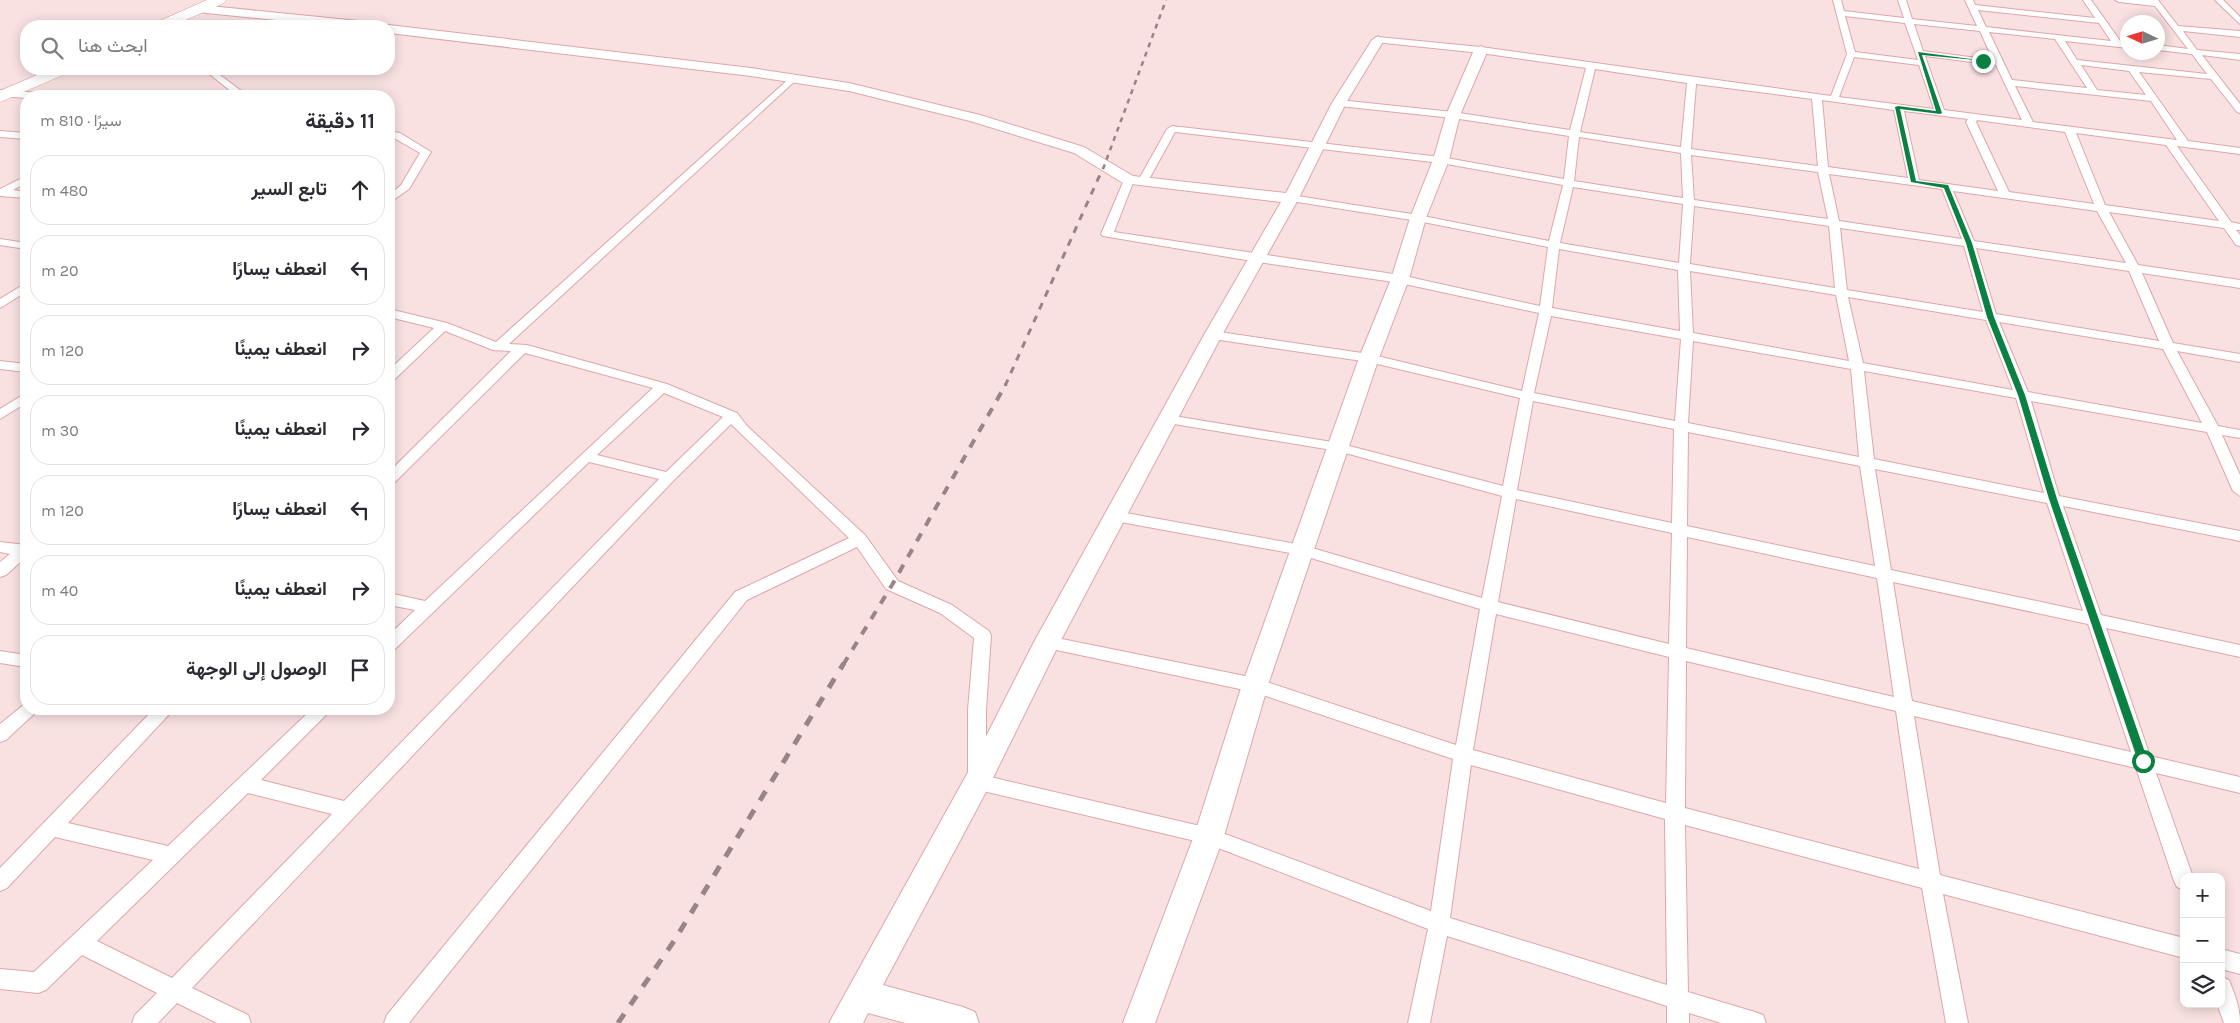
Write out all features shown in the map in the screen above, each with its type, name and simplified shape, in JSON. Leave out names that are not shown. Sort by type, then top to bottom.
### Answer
[{"type":"highway","points":[[174,20],[214,5]]},
{"type":"highway","points":[[2,94],[49,75]]},
{"type":"street","points":[[1834,99],[1851,54],[1837,0]]},
{"type":"street","points":[[1902,0],[1940,113]]},
{"type":"street","points":[[2087,0],[2102,21],[2120,41]]},
{"type":"street","points":[[2119,0],[2156,2],[2240,110]]},
{"type":"street","points":[[2219,0],[2240,22]]},
{"type":"street","points":[[1971,4],[2102,21]]},
{"type":"street","points":[[1971,4],[2029,124]]},
{"type":"street","points":[[214,5],[319,20]]},
{"type":"street","points":[[2231,12],[2240,13]]},
{"type":"street","points":[[1840,13],[2120,44]]},
{"type":"street","points":[[2176,28],[2240,34]]},
{"type":"street","points":[[395,30],[792,78],[849,87],[975,118],[1079,150],[1136,181],[1291,198],[1418,218],[1684,268],[2240,358]]},
{"type":"street","points":[[2058,37],[2094,92]]},
{"type":"street","points":[[845,1023],[977,782],[1047,642],[1115,516],[1258,259],[1319,146],[1339,103],[1378,40],[1481,50],[1591,68],[2240,152]]},
{"type":"street","points":[[2165,49],[2240,57]]},
{"type":"street","points":[[1140,1023],[1209,836],[1256,685],[1369,358],[1400,279],[1418,218],[1441,160],[1453,115],[1481,50]]},
{"type":"street","points":[[1920,53],[1999,63]]},
{"type":"street","points":[[1851,54],[1923,63]]},
{"type":"street","points":[[2074,62],[2214,77]]},
{"type":"street","points":[[1419,1023],[1439,924],[1463,755],[1527,396],[1546,311],[1554,245],[1569,183],[1574,135],[1591,68]]},
{"type":"street","points":[[2132,68],[2185,144]]},
{"type":"street","points":[[216,75],[235,90]]},
{"type":"street","points":[[498,347],[792,78]]},
{"type":"street","points":[[1678,1023],[1675,814],[1681,428],[1687,336],[1684,268],[1688,202],[1686,151],[1692,81]]},
{"type":"street","points":[[2008,82],[2154,99]]},
{"type":"street","points":[[2,94],[20,95]]},
{"type":"street","points":[[1817,97],[1823,170],[1834,223],[1841,293],[1857,366],[1867,463],[1931,882],[1957,1023]]},
{"type":"street","points":[[1339,103],[1453,115],[1686,151],[2240,227]]},
{"type":"street","points":[[1898,107],[1914,182]]},
{"type":"street","points":[[1975,117],[1971,122],[2005,195]]},
{"type":"street","points":[[2240,284],[1688,202],[1441,160],[1172,129],[1136,181],[1107,234],[1258,259],[1400,279],[1546,311],[2240,434]]},
{"type":"street","points":[[2069,130],[2101,208],[2134,268],[2168,347],[2213,430],[2240,491]]},
{"type":"street","points":[[0,134],[20,136]]},
{"type":"street","points":[[395,135],[426,152],[405,187],[395,193]]},
{"type":"street","points":[[0,145],[20,137]]},
{"type":"street","points":[[2170,143],[2240,243]]},
{"type":"street","points":[[1,193],[20,182]]},
{"type":"street","points":[[1946,186],[1969,243],[1991,317],[2022,395],[2053,499],[2181,873]]},
{"type":"street","points":[[1,193],[20,195]]},
{"type":"street","points":[[0,243],[20,245]]},
{"type":"street","points":[[0,304],[20,291]]},
{"type":"street","points":[[395,314],[443,326],[498,347],[522,348],[662,387],[732,416],[742,429],[860,540],[892,585],[946,610],[983,635],[977,710],[977,782]]},
{"type":"street","points":[[395,371],[443,326]]},
{"type":"street","points":[[1214,335],[1369,358],[1527,396],[1681,428],[2240,536]]},
{"type":"street","points":[[395,474],[522,348]]},
{"type":"street","points":[[0,365],[20,367]]},
{"type":"street","points":[[395,639],[586,456],[662,387]]},
{"type":"street","points":[[0,415],[20,401]]},
{"type":"street","points":[[143,1023],[669,477],[732,416]]},
{"type":"street","points":[[1168,420],[1338,448],[1510,493],[2240,651]]},
{"type":"street","points":[[586,456],[669,477]]},
{"type":"street","points":[[1115,516],[1302,550],[1490,606],[2240,785]]},
{"type":"street","points":[[396,1023],[740,596],[860,540]]},
{"type":"street","points":[[0,547],[20,549]]},
{"type":"street","points":[[0,571],[20,554]]},
{"type":"street","points":[[395,600],[428,607]]},
{"type":"street","points":[[1047,642],[1256,685],[1463,755],[1675,814],[2180,947]]},
{"type":"street","points":[[0,657],[20,660]]},
{"type":"street","points":[[0,735],[22,715]]},
{"type":"street","points":[[0,882],[158,715]]},
{"type":"street","points":[[0,979],[38,983],[316,715]]},
{"type":"street","points":[[977,782],[1209,836],[1439,924],[1755,1023]]},
{"type":"street","points":[[245,784],[348,810]]},
{"type":"street","points":[[51,828],[171,855]]},
{"type":"street","points":[[80,943],[240,1023]]},
{"type":"street","points":[[2225,960],[2240,964]]},
{"type":"street","points":[[861,995],[963,1023]]},
{"type":"street","points":[[2225,997],[2235,1023]]},
{"type":"railway","points":[[1103,169],[1166,0]]},
{"type":"railway","points":[[1006,385],[1103,168]]},
{"type":"railway","points":[[843,665],[892,585],[1006,385]]},
{"type":"railway","points":[[618,1023],[674,941],[844,663]]},
{"type":"route","points":[[1983,61],[1920,53],[1940,113],[1898,107],[1914,182],[1946,186],[1969,243],[1991,317],[2022,395],[2053,499],[2143,761]]}]
